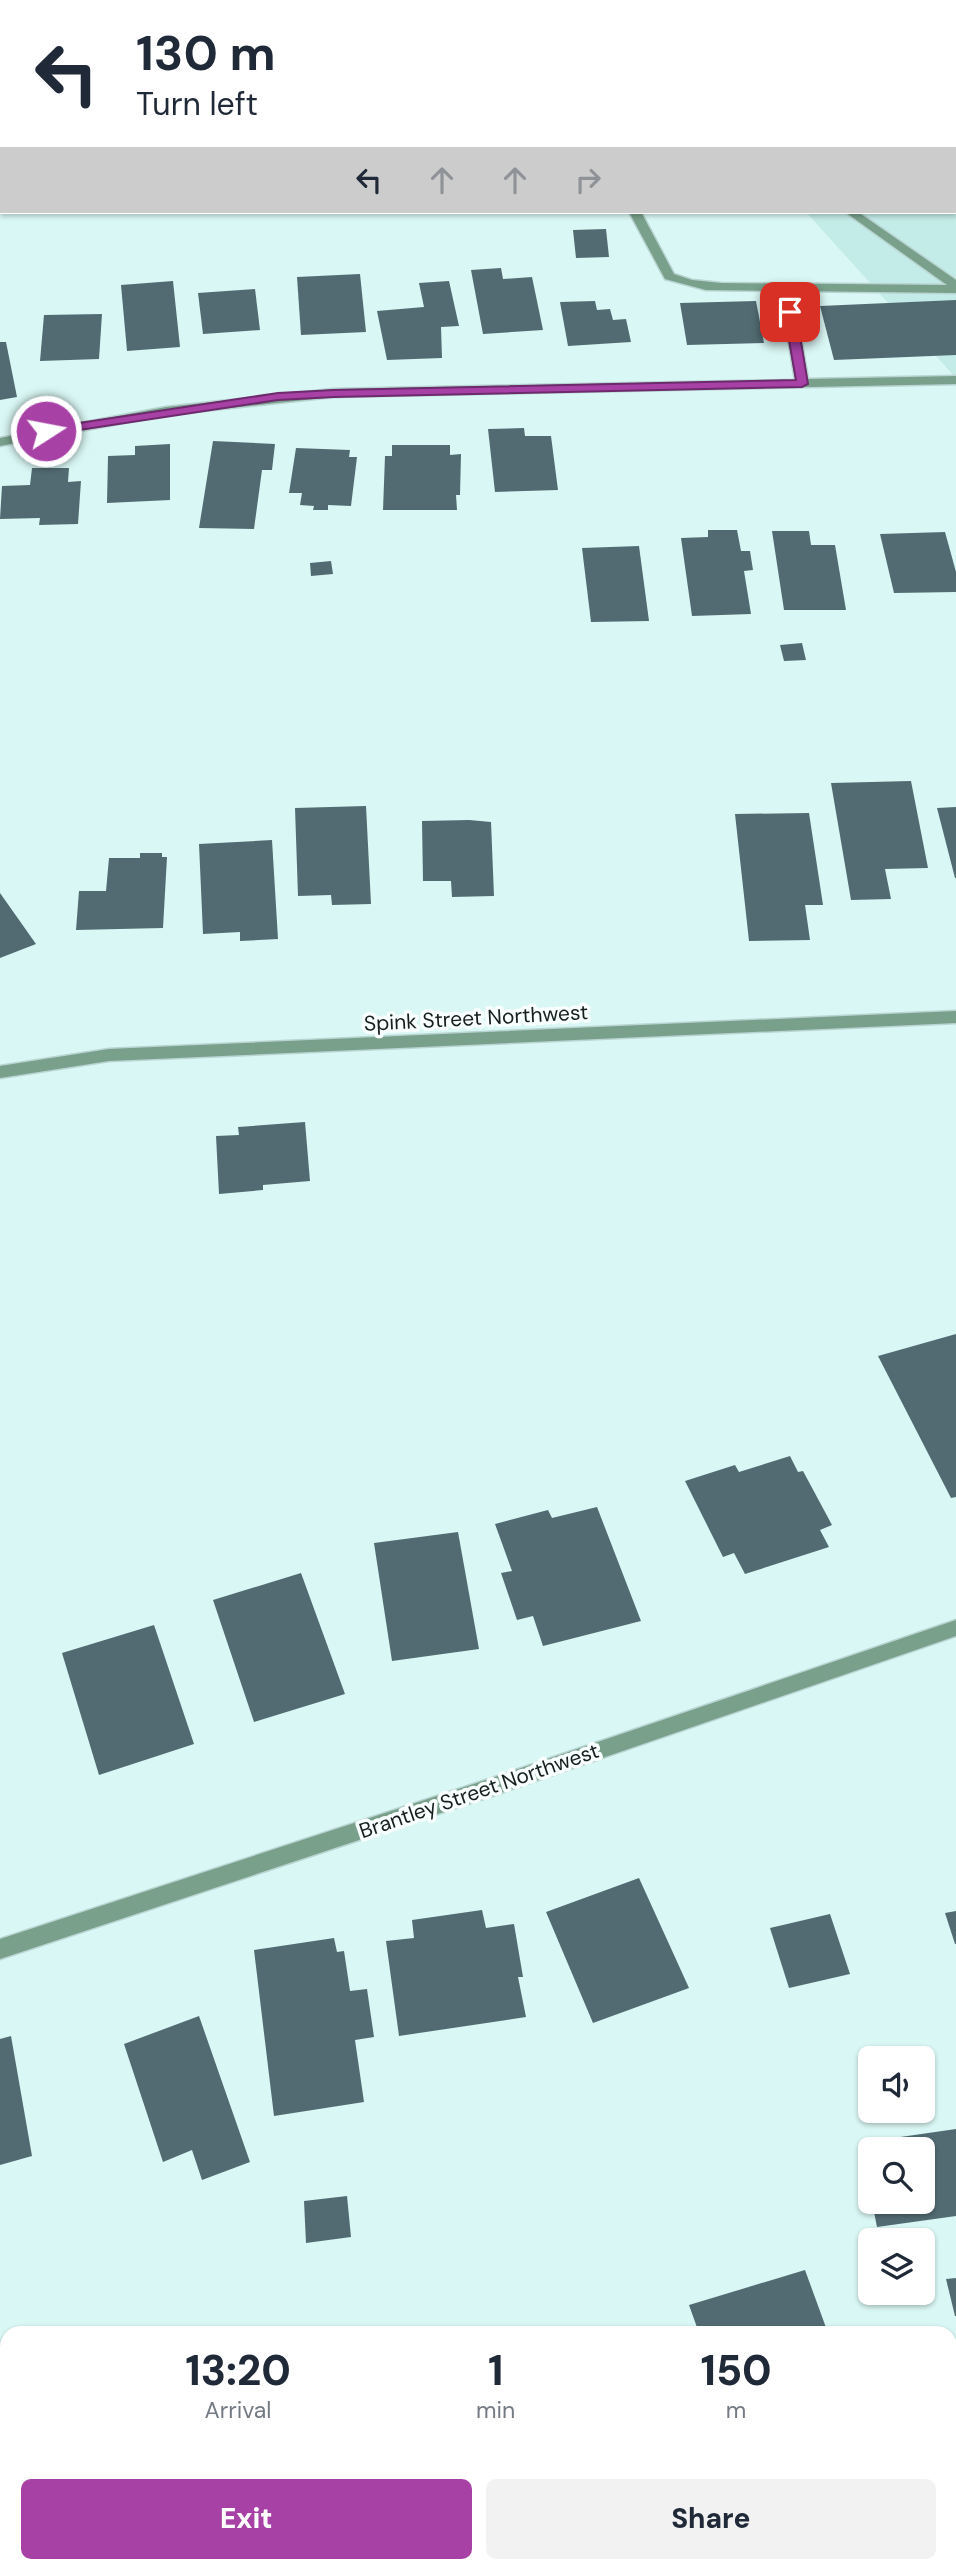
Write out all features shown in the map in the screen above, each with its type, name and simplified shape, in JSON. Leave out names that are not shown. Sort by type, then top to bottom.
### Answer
[{"type":"street","points":[[636,214],[668,276],[702,287],[956,287]]},
{"type":"street","points":[[854,214],[956,287]]},
{"type":"street","points":[[786,288],[802,384]]},
{"type":"street","points":[[0,442],[69,426],[278,397],[347,393],[956,380]]},
{"type":"street","name":"Spink Street Northwest","points":[[0,1072],[108,1055],[956,1017]]},
{"type":"street","name":"Brantley Street Northwest","points":[[0,1949],[495,1786],[956,1628]]},
{"type":"shaded area","points":[[808,214],[956,214],[956,378]]},
{"type":"building","points":[[606,229],[609,257],[576,258],[573,230]]},
{"type":"building","points":[[501,268],[503,279],[532,277],[543,330],[483,334],[471,270]]},
{"type":"building","points":[[360,274],[366,332],[301,335],[297,277]]},
{"type":"building","points":[[173,281],[180,347],[127,351],[121,285]]},
{"type":"building","points":[[449,281],[459,326],[441,327],[442,358],[387,360],[377,311],[424,307],[419,283]]},
{"type":"building","points":[[255,289],[260,330],[203,334],[198,293]]},
{"type":"building","points":[[956,300],[956,355],[834,360],[820,306]]},
{"type":"building","points":[[595,301],[597,310],[610,309],[613,320],[626,319],[631,342],[568,346],[560,302]]},
{"type":"building","points":[[756,301],[764,343],[687,345],[680,303]]},
{"type":"building","points":[[102,314],[99,359],[40,361],[44,315]]},
{"type":"building","points":[[0,342],[6,342],[17,397],[0,400]]},
{"type":"building","points":[[524,428],[525,436],[551,436],[558,490],[495,492],[488,429]]},
{"type":"building","points":[[213,441],[275,444],[272,470],[262,470],[254,529],[199,528]]},
{"type":"building","points":[[170,444],[170,500],[107,503],[108,456],[135,455],[135,446]]},
{"type":"building","points":[[392,445],[450,445],[450,455],[461,454],[457,510],[383,510],[385,456],[392,456]]},
{"type":"building","points":[[296,448],[350,450],[349,457],[357,457],[351,506],[328,505],[328,510],[313,510],[314,506],[300,505],[302,493],[289,493]]},
{"type":"building","points":[[32,468],[69,468],[68,482],[81,481],[78,524],[39,525],[40,518],[0,519],[2,486],[30,485]]},
{"type":"building","points":[[708,530],[737,530],[741,551],[750,551],[753,570],[744,571],[751,614],[692,616],[681,538],[708,537]]},
{"type":"building","points":[[772,531],[809,531],[811,545],[835,545],[846,610],[784,610]]},
{"type":"building","points":[[945,532],[956,572],[956,592],[894,593],[880,534]]},
{"type":"building","points":[[639,546],[649,621],[591,622],[582,548]]},
{"type":"building","points":[[331,561],[333,574],[311,576],[310,563]]},
{"type":"building","points":[[802,643],[806,660],[784,661],[780,645]]},
{"type":"building","points":[[911,781],[928,868],[885,869],[891,899],[851,900],[831,783]]},
{"type":"building","points":[[366,806],[371,904],[332,905],[331,895],[298,896],[295,808]]},
{"type":"building","points":[[956,807],[956,878],[955,878],[937,808]]},
{"type":"building","points":[[809,813],[823,905],[805,905],[810,940],[749,941],[735,814]]},
{"type":"building","points":[[422,821],[491,822],[494,896],[452,897],[451,881],[423,881]]},
{"type":"building","points":[[272,840],[278,939],[240,941],[240,932],[203,934],[199,844]]},
{"type":"building","points":[[140,853],[162,853],[162,857],[167,857],[163,928],[76,930],[79,891],[106,891],[109,858],[140,858]]},
{"type":"building","points":[[0,893],[36,944],[0,958]]},
{"type":"building","points":[[305,1122],[310,1181],[263,1185],[263,1190],[219,1194],[216,1136],[239,1135],[238,1127]]},
{"type":"building","points":[[956,1334],[956,1497],[951,1498],[878,1356]]},
{"type":"building","points":[[790,1456],[798,1472],[803,1471],[832,1525],[820,1530],[829,1547],[745,1574],[734,1553],[723,1557],[685,1481],[735,1465],[739,1472]]},
{"type":"building","points":[[597,1507],[641,1621],[543,1646],[533,1616],[517,1620],[501,1573],[512,1571],[495,1524],[548,1510],[552,1518]]},
{"type":"building","points":[[458,1532],[479,1649],[392,1661],[374,1543]]},
{"type":"building","points":[[301,1573],[345,1694],[254,1722],[213,1600]]},
{"type":"building","points":[[154,1625],[194,1744],[99,1775],[62,1653]]},
{"type":"building","points":[[639,1878],[689,1988],[593,2023],[546,1912]]},
{"type":"building","points":[[482,1910],[486,1928],[514,1924],[523,1977],[518,1977],[526,2017],[399,2036],[386,1941],[414,1938],[412,1920]]},
{"type":"building","points":[[956,1911],[956,1944],[955,1944],[945,1913]]},
{"type":"building","points":[[830,1914],[850,1974],[789,1988],[770,1928]]},
{"type":"building","points":[[334,1938],[337,1952],[344,1951],[350,1991],[367,1989],[374,2037],[355,2040],[364,2102],[274,2116],[254,1950]]},
{"type":"building","points":[[199,2016],[250,2162],[202,2180],[192,2150],[163,2162],[124,2044]]},
{"type":"building","points":[[11,2036],[32,2156],[0,2165],[0,2039]]},
{"type":"building","points":[[956,2129],[956,2216],[877,2227],[874,2214],[935,2214],[935,2137],[901,2137]]},
{"type":"building","points":[[347,2196],[351,2237],[306,2243],[304,2201]]},
{"type":"building","points":[[805,2270],[825,2326],[696,2326],[689,2305]]},
{"type":"building","points":[[956,2278],[956,2316],[955,2316],[946,2279]]},
{"type":"route","points":[[46,431],[278,397],[334,393],[802,384],[790,312]]}]
